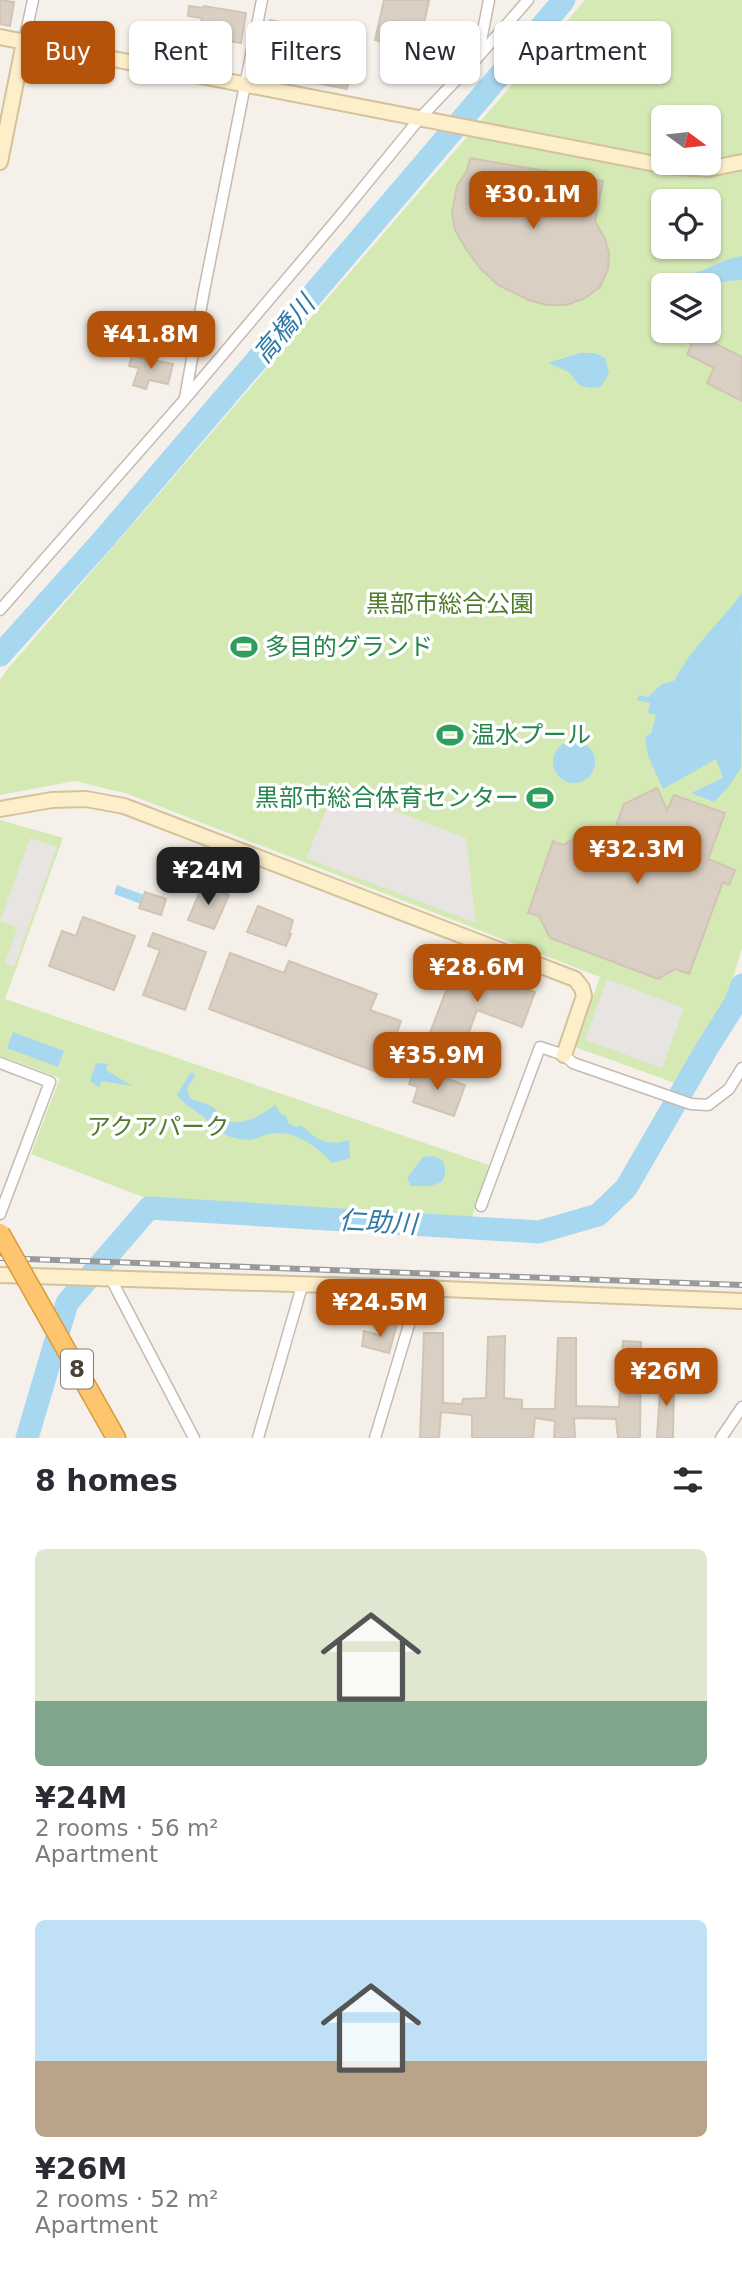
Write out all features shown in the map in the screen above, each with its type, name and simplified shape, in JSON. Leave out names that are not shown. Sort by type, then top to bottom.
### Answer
[{"type":"highway","name":"8","points":[[0,1233],[116,1438]]},
{"type":"street","points":[[28,21],[33,0]]},
{"type":"street","points":[[258,21],[262,0]]},
{"type":"street","points":[[480,47],[489,0]]},
{"type":"street","points":[[480,55],[528,0]]},
{"type":"street","points":[[0,37],[21,41]]},
{"type":"street","points":[[0,162],[21,57]]},
{"type":"street","points":[[115,59],[666,166],[708,169],[742,162]]},
{"type":"street","points":[[185,399],[246,84]]},
{"type":"street","points":[[0,610],[185,399],[420,118],[452,84]]},
{"type":"street","points":[[0,809],[52,800],[86,799],[124,806],[575,979],[583,988],[584,996],[564,1055]]},
{"type":"street","points":[[481,1206],[540,1047],[564,1055],[573,1063],[691,1104],[708,1105],[729,1089],[742,1068]]},
{"type":"street","points":[[0,1063],[50,1082],[0,1214]]},
{"type":"street","points":[[0,1275],[742,1301]]},
{"type":"street","points":[[111,1279],[194,1438]]},
{"type":"street","points":[[258,1438],[302,1286]]},
{"type":"street","points":[[375,1438],[421,1288]]},
{"type":"street","points":[[721,1438],[742,1407]]},
{"type":"green space","name":"黒部市総合公園","points":[[585,0],[742,0],[742,948],[727,997],[675,1083],[575,1047],[600,977],[128,794],[75,781],[0,795],[0,680],[513,84],[671,84],[671,21],[567,21]]},
{"type":"green space","name":"アクアパーク","points":[[0,820],[63,838],[5,999],[489,1165],[472,1217],[151,1200],[31,1154],[60,1078],[0,1056]]},
{"type":"shaded area","points":[[335,788],[466,838],[476,923],[306,858]]},
{"type":"shaded area","points":[[30,838],[57,847],[14,967],[5,963],[17,928],[0,921]]},
{"type":"shaded area","points":[[607,979],[684,1008],[662,1068],[585,1040]]},
{"type":"water","points":[[742,256],[742,280],[721,283],[721,273],[695,273]]},
{"type":"water","points":[[580,353],[595,353],[605,358],[609,373],[601,387],[580,386],[569,372],[548,363]]},
{"type":"water","points":[[742,593],[741,768],[714,802],[691,793],[723,778],[716,759],[663,789],[648,756],[645,736],[651,734],[656,715],[648,713],[650,703],[637,700],[639,695],[648,697],[662,684],[674,681],[697,647]]},
{"type":"water","points":[[574,741],[589,747],[595,762],[589,777],[574,783],[559,777],[553,762],[559,747]]},
{"type":"water","points":[[117,885],[144,895],[141,904],[114,894]]},
{"type":"water","points":[[13,1032],[64,1051],[58,1067],[7,1048]]},
{"type":"water","points":[[96,1063],[108,1064],[106,1070],[132,1086],[102,1081],[99,1087],[90,1081]]},
{"type":"water","points":[[190,1073],[195,1074],[187,1091],[191,1099],[213,1107],[225,1120],[248,1120],[275,1105],[281,1114],[286,1116],[289,1124],[301,1126],[322,1141],[349,1140],[350,1158],[332,1163],[312,1145],[287,1134],[269,1134],[249,1140],[221,1133],[177,1095]]},
{"type":"water","points":[[431,1156],[443,1162],[445,1173],[442,1182],[430,1186],[411,1186],[407,1178],[423,1157]]},
{"type":"building","points":[[0,0],[14,2],[10,26],[0,24]]},
{"type":"building","points":[[384,0],[429,0],[424,21],[380,21],[380,41],[375,40]]},
{"type":"building","points":[[189,6],[246,13],[241,43],[232,42],[232,21],[201,21],[202,18],[188,16]]},
{"type":"building","points":[[321,84],[348,84],[347,89]]},
{"type":"building","points":[[470,158],[603,181],[595,221],[609,253],[608,269],[600,287],[585,298],[566,305],[546,305],[498,285],[481,269],[455,230],[452,213],[457,186],[467,171]]},
{"type":"building","points":[[692,343],[716,343],[742,357],[742,401],[707,383],[714,368],[687,354]]},
{"type":"building","points":[[132,356],[173,364],[168,384],[149,380],[146,389],[133,385],[139,368],[129,366]]},
{"type":"building","points":[[657,788],[667,810],[674,795],[725,813],[708,859],[735,870],[729,885],[723,882],[689,974],[675,969],[658,979],[550,938],[539,916],[528,913],[553,841],[563,845],[590,830],[612,837],[624,804]]},
{"type":"building","points":[[203,884],[229,895],[214,929],[188,920]]},
{"type":"building","points":[[145,892],[166,899],[161,915],[139,908]]},
{"type":"building","points":[[258,906],[293,920],[286,946],[247,932]]},
{"type":"building","points":[[83,917],[135,936],[114,990],[49,966],[62,931],[76,936]]},
{"type":"building","points":[[153,933],[206,952],[185,1010],[143,995],[160,950],[148,946]]},
{"type":"building","points":[[230,953],[284,973],[289,961],[377,994],[370,1010],[401,1021],[382,1074],[209,1009]]},
{"type":"building","points":[[457,962],[535,992],[522,1027],[477,1010],[462,1051],[428,1038]]},
{"type":"building","points":[[415,1067],[465,1085],[454,1116],[413,1102],[418,1087],[409,1084]]},
{"type":"building","points":[[387,1322],[397,1324],[389,1353],[362,1346],[364,1331],[383,1336]]},
{"type":"building","points":[[424,1333],[443,1333],[443,1403],[462,1404],[463,1399],[486,1398],[488,1337],[505,1336],[504,1398],[522,1400],[522,1409],[555,1409],[558,1338],[576,1338],[576,1406],[619,1407],[623,1341],[641,1342],[640,1438],[618,1438],[616,1419],[574,1418],[575,1438],[554,1438],[555,1421],[535,1418],[533,1438],[472,1438],[472,1415],[441,1412],[439,1438],[420,1438]]},
{"type":"building","points":[[661,1376],[674,1377],[673,1438],[657,1438]]},
{"type":"waterway","name":"高橋川","points":[[0,655],[104,539],[564,0]]},
{"type":"waterway","name":"仁助川","points":[[27,1438],[67,1303],[149,1208],[539,1232],[598,1215],[626,1188],[736,1002],[742,985]]},
{"type":"railway","points":[[0,1258],[742,1285]]},
{"type":"place","name":"多目的グランド","points":[[244,647]]},
{"type":"place","name":"温水プール","points":[[450,735]]},
{"type":"place","name":"黒部市総合体育センター","points":[[540,798]]}]
